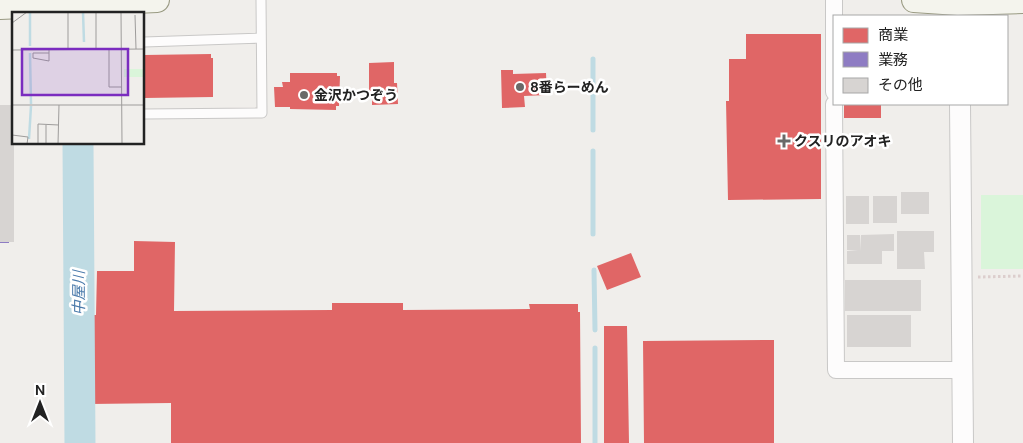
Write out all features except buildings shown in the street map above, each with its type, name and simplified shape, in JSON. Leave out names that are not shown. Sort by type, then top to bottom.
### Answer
[{"type":"main road","points":[[0,7],[157,0]]},
{"type":"main road","points":[[914,0],[958,6],[1023,1]]},
{"type":"street","points":[[834,0],[834,15]]},
{"type":"street","points":[[834,105],[836,370],[964,370]]},
{"type":"street","points":[[960,105],[964,370],[963,443]]},
{"type":"lane","points":[[145,114],[262,113],[261,0]]},
{"type":"lane","points":[[145,42],[261,38]]},
{"type":"path","points":[[963,278],[1023,276]]},
{"type":"green space","points":[[981,195],[1023,195],[1023,269],[981,269]]},
{"type":"waterway","points":[[593,59],[593,130]]},
{"type":"waterway","name":"中屋川","points":[[78,145],[80,443]]},
{"type":"waterway","points":[[593,151],[593,234]]},
{"type":"waterway","points":[[594,270],[595,330]]},
{"type":"waterway","points":[[595,348],[595,443]]},
{"type":"place","name":"8番らーめん","points":[[520,87]]},
{"type":"place","name":"金沢かつぞう","points":[[304,95]]},
{"type":"place","name":"クスリのアオキ","points":[[784,141]]}]
